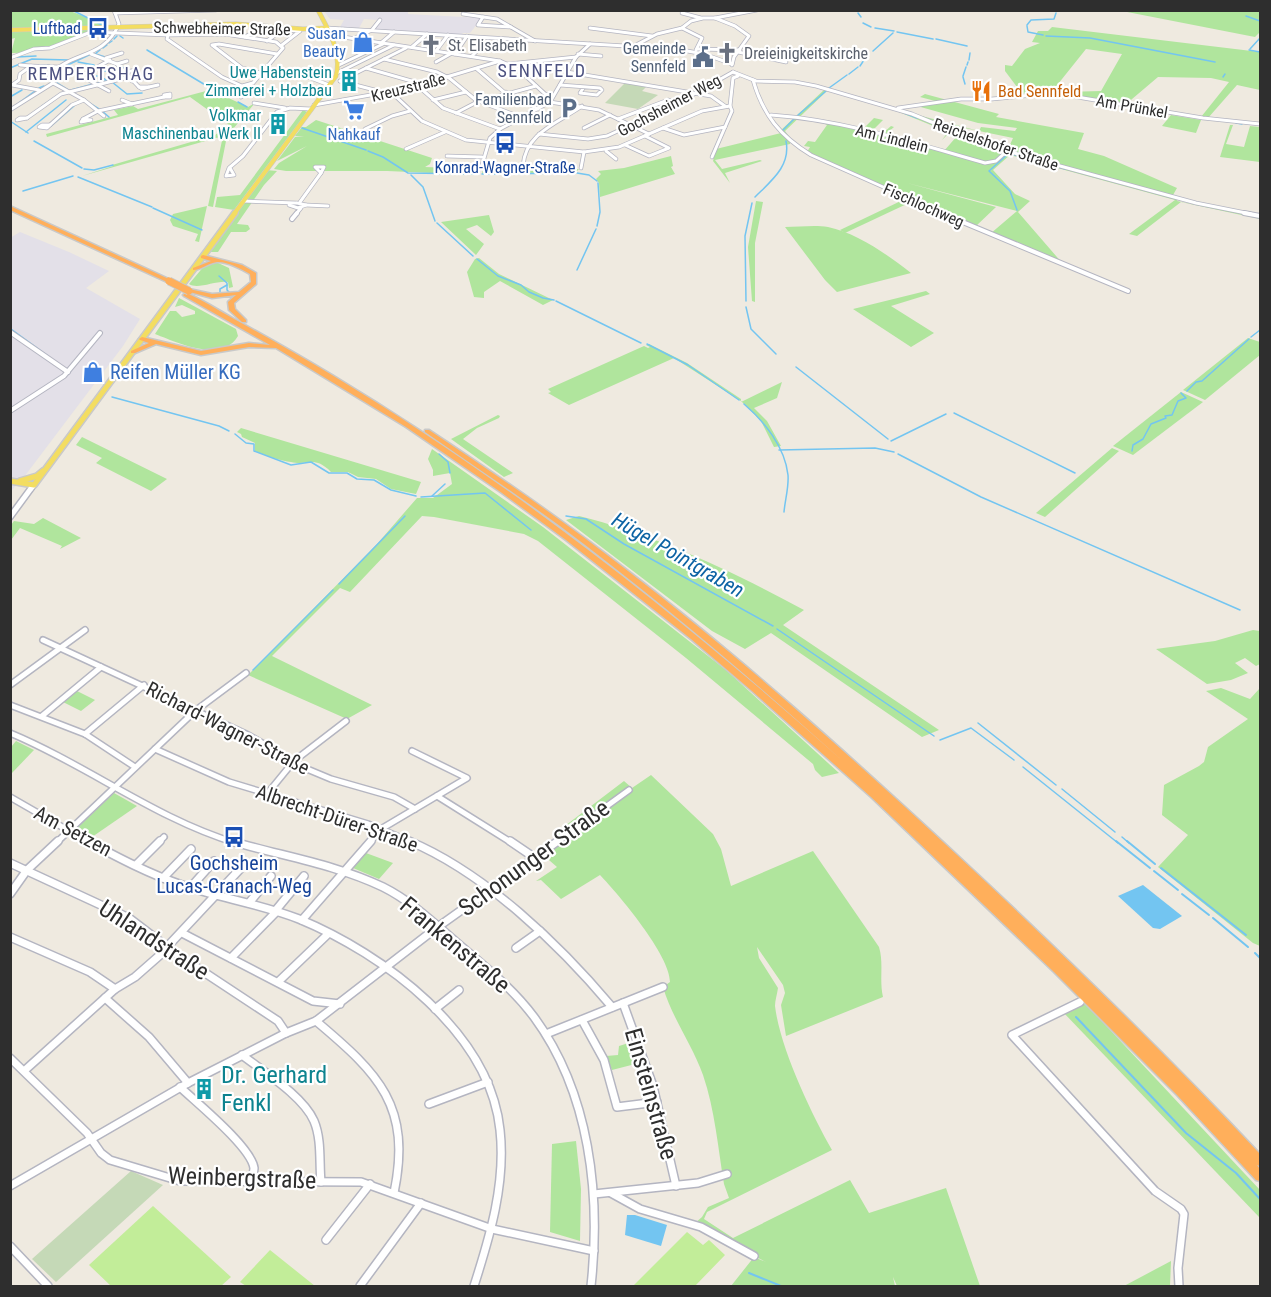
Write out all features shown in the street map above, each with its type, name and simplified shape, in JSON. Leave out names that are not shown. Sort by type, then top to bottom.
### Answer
[{"type":"highway","points":[[10,210],[244,321],[328,369],[433,439]]},
{"type":"highway","points":[[203,257],[246,268],[254,273],[254,283],[232,300],[230,306],[244,321]]},
{"type":"highway","points":[[195,269],[211,261],[221,261]]},
{"type":"highway","points":[[187,293],[219,296],[243,291]]},
{"type":"highway","points":[[187,293],[446,447],[636,590],[843,761],[1068,966],[1260,1161]]},
{"type":"highway","points":[[224,350],[237,344],[243,336],[242,330],[234,321]]},
{"type":"highway","points":[[142,339],[196,352],[263,344],[286,350]]},
{"type":"highway","points":[[133,352],[157,342]]},
{"type":"highway","points":[[862,778],[1060,970],[1260,1176]]},
{"type":"main road","points":[[12,481],[34,485],[333,80],[339,65],[329,32],[318,10]]},
{"type":"main road","points":[[309,29],[324,23]]},
{"type":"main road","name":"Schwebheimer Straße","points":[[10,30],[118,24],[132,26],[242,24],[329,32]]},
{"type":"main road","points":[[12,481],[37,476],[46,469]]},
{"type":"street","points":[[104,116],[84,100],[53,83],[50,76],[60,68],[91,54],[108,43],[115,34],[118,24],[115,12],[216,10]]},
{"type":"street","points":[[682,13],[703,18],[716,18],[757,10]]},
{"type":"street","points":[[463,14],[497,19],[535,41]]},
{"type":"street","points":[[692,21],[694,16]]},
{"type":"street","points":[[483,17],[478,25],[513,27]]},
{"type":"street","points":[[633,47],[652,36],[682,28],[692,21],[703,18]]},
{"type":"street","points":[[716,18],[735,26],[749,36],[732,64],[734,72]]},
{"type":"street","points":[[354,39],[372,30],[380,20]]},
{"type":"street","points":[[329,32],[340,28],[633,47],[739,51],[786,62]]},
{"type":"street","points":[[590,28],[652,36]]},
{"type":"street","points":[[682,28],[702,38],[696,50]]},
{"type":"street","points":[[245,37],[258,29]]},
{"type":"street","points":[[10,57],[31,49],[52,47],[91,32],[167,36],[216,34],[245,37],[282,45],[300,32],[283,30],[267,41]]},
{"type":"street","points":[[329,32],[382,44],[500,61],[518,69],[545,94],[553,96]]},
{"type":"street","points":[[339,65],[382,44],[394,32]]},
{"type":"street","points":[[340,81],[410,47],[427,34]]},
{"type":"street","points":[[436,51],[448,35]]},
{"type":"street","points":[[167,36],[219,76],[249,90],[241,97]]},
{"type":"street","points":[[436,63],[454,54],[467,36]]},
{"type":"street","points":[[260,73],[242,68],[212,45],[219,44],[277,54]]},
{"type":"street","points":[[482,165],[487,143],[500,129],[550,102],[577,55],[590,44]]},
{"type":"street","points":[[242,86],[252,84],[283,48],[282,45]]},
{"type":"street","points":[[337,73],[394,45]]},
{"type":"street","points":[[472,56],[482,46]]},
{"type":"street","points":[[696,50],[732,64]]},
{"type":"street","points":[[105,58],[122,53]]},
{"type":"street","points":[[91,54],[117,64],[139,87],[158,85]]},
{"type":"street","points":[[507,63],[577,55],[601,56]]},
{"type":"street","points":[[384,58],[437,72],[448,77],[479,101],[523,118]]},
{"type":"street","points":[[109,91],[81,75],[110,60]]},
{"type":"street","points":[[117,64],[127,61]]},
{"type":"street","name":"Kreuzstraße","points":[[254,103],[286,109],[313,107],[418,86],[500,61]]},
{"type":"street","points":[[20,65],[60,68]]},
{"type":"street","points":[[11,86],[19,80],[22,72],[31,66]]},
{"type":"street","points":[[366,68],[423,84]]},
{"type":"street","points":[[477,69],[505,93],[538,109]]},
{"type":"street","points":[[125,72],[137,70]]},
{"type":"street","points":[[295,72],[329,85]]},
{"type":"street","points":[[567,72],[695,93],[714,98],[729,106],[732,111],[712,157]]},
{"type":"street","name":"Gochsheimer Weg","points":[[539,134],[594,139],[614,134],[678,103],[734,72]]},
{"type":"street","name":"Reichelshofer Straße","points":[[734,72],[738,76],[753,81],[806,84],[893,108],[1007,151],[1179,199],[1260,216]]},
{"type":"street","points":[[729,106],[733,78],[738,76]]},
{"type":"street","points":[[27,118],[57,96],[95,84],[129,77]]},
{"type":"street","points":[[132,81],[146,78]]},
{"type":"street","points":[[333,80],[389,93],[422,122],[466,140],[584,152],[606,151],[625,145],[702,111],[729,106]]},
{"type":"street","name":"Fischlochweg","points":[[753,81],[757,93],[787,140],[825,162],[1028,251],[1128,291]]},
{"type":"street","points":[[12,108],[53,83]]},
{"type":"street","points":[[560,85],[584,87],[602,90],[597,95],[580,93],[584,87]]},
{"type":"street","points":[[11,86],[39,90]]},
{"type":"street","points":[[418,86],[433,100],[456,113],[500,129]]},
{"type":"street","points":[[456,113],[479,101],[536,86]]},
{"type":"street","points":[[433,100],[466,93]]},
{"type":"street","name":"Am Prünkel","points":[[893,108],[961,99],[1053,93],[1203,118],[1260,124]]},
{"type":"street","points":[[75,127],[98,111],[164,97]]},
{"type":"street","points":[[46,128],[72,105],[84,100]]},
{"type":"street","points":[[122,100],[132,104]]},
{"type":"street","points":[[618,119],[668,100],[678,103]]},
{"type":"street","points":[[550,102],[599,110],[631,125],[669,148],[649,156],[625,145]]},
{"type":"street","points":[[524,166],[528,146],[539,134],[582,106]]},
{"type":"street","points":[[230,168],[248,149],[274,114],[286,109]]},
{"type":"street","points":[[365,129],[392,116],[410,111]]},
{"type":"street","points":[[584,128],[610,115]]},
{"type":"street","name":"Am Lindlein","points":[[771,115],[798,117],[896,137],[985,164],[996,161],[1007,151]]},
{"type":"street","points":[[662,128],[684,135],[725,127]]},
{"type":"street","points":[[406,149],[445,132]]},
{"type":"street","points":[[606,151],[616,159]]},
{"type":"street","points":[[581,168],[584,152]]},
{"type":"street","points":[[447,156],[482,157]]},
{"type":"street","points":[[292,219],[321,172]]},
{"type":"street","points":[[243,201],[328,206]]},
{"type":"street","points":[[238,208],[258,202]]},
{"type":"street","points":[[299,206],[302,208],[299,206]]},
{"type":"street","points":[[10,332],[68,372]]},
{"type":"street","points":[[10,411],[68,372],[100,333]]},
{"type":"street","points":[[10,517],[34,485]]},
{"type":"street","points":[[10,685],[85,630]]},
{"type":"street","name":"Richard-Wagner-Straße","points":[[43,640],[248,735],[331,779],[394,797],[414,809]]},
{"type":"street","points":[[42,716],[102,667]]},
{"type":"street","points":[[10,894],[27,870],[154,749],[195,711],[246,673]]},
{"type":"street","points":[[85,734],[144,685]]},
{"type":"street","points":[[10,705],[85,734],[135,767]]},
{"type":"street","points":[[267,794],[294,761],[346,721]]},
{"type":"street","name":"Frankenstraße","points":[[10,733],[56,753],[203,831],[344,872],[383,887],[438,926],[514,995],[546,1034],[573,1093],[588,1153],[594,1194],[594,1251],[591,1287]]},
{"type":"street","name":"Albrecht-Dürer-Straße","points":[[154,749],[229,782],[381,829],[428,849],[490,890],[540,931],[581,970],[612,1007]]},
{"type":"street","points":[[302,920],[381,829],[466,777],[412,751]]},
{"type":"street","name":"Schonunger Straße","points":[[10,1186],[180,1087],[286,1033],[316,1021],[438,926],[629,790]]},
{"type":"street","points":[[437,796],[469,814],[535,858]]},
{"type":"street","name":"Am Setzen","points":[[10,797],[163,878],[217,896],[276,910],[302,920],[384,968],[435,1009],[466,1046],[488,1083],[497,1110],[501,1152],[492,1229],[474,1287]]},
{"type":"street","points":[[136,865],[164,837]]},
{"type":"street","points":[[163,878],[191,849]]},
{"type":"street","points":[[190,888],[214,861]]},
{"type":"street","name":"Uhlandstraße","points":[[10,863],[122,914],[278,1021],[286,1033]]},
{"type":"street","points":[[24,1071],[115,989],[121,988],[141,970],[147,968],[240,869]]},
{"type":"street","points":[[249,903],[271,876]]},
{"type":"street","points":[[231,958],[304,876]]},
{"type":"street","points":[[516,948],[540,931]]},
{"type":"street","points":[[182,933],[313,1001],[340,1004]]},
{"type":"street","points":[[278,982],[328,934]]},
{"type":"street","points":[[10,937],[81,967],[115,989]]},
{"type":"street","points":[[546,1034],[663,987]]},
{"type":"street","points":[[435,1009],[459,990]]},
{"type":"street","points":[[105,998],[149,1036],[173,1062],[188,1083]]},
{"type":"street","points":[[1080,1002],[1012,1035],[1155,1191],[1181,1209],[1184,1220],[1178,1269],[1179,1287]]},
{"type":"street","name":"Einsteinstraße","points":[[623,1003],[642,1051],[657,1102],[676,1186]]},
{"type":"street","points":[[582,1020],[604,1060],[617,1107],[657,1102]]},
{"type":"street","points":[[316,1021],[352,1051],[382,1086],[400,1129],[398,1180],[394,1193]]},
{"type":"street","points":[[242,1055],[304,1107],[314,1120],[321,1182]]},
{"type":"street","name":"Weinbergstraße","points":[[10,1058],[110,1160],[166,1179],[199,1182],[352,1181],[370,1184],[492,1229],[594,1251]]},
{"type":"street","points":[[429,1104],[488,1083]]},
{"type":"street","points":[[180,1087],[241,1144],[250,1157],[254,1169],[251,1182]]},
{"type":"street","points":[[594,1194],[676,1186],[710,1180],[727,1174]]},
{"type":"street","points":[[326,1240],[370,1184]]},
{"type":"street","points":[[611,1193],[629,1205],[693,1224],[754,1256]]},
{"type":"street","points":[[360,1287],[420,1203]]},
{"type":"street","points":[[10,1246],[48,1287]]},
{"type":"shaded area","points":[[408,10],[408,14],[482,18],[470,33],[461,35],[371,29],[377,20],[364,19],[359,28],[340,27],[344,20],[330,19],[324,11]]},
{"type":"shaded area","points":[[20,232],[109,271],[86,288],[140,319],[123,346],[11,491],[10,238]]},
{"type":"green space","points":[[11,11],[70,11],[107,25],[48,47],[11,53],[15,38],[11,39]]},
{"type":"green space","points":[[1122,11],[1260,11],[1260,32],[1255,37]]},
{"type":"green space","points":[[1052,27],[1260,52],[1260,90],[1237,85],[1208,118],[1201,117],[1229,82],[1211,78],[1158,77],[1125,105],[1057,92],[1008,97],[1017,87],[1005,71],[1005,65],[1012,66],[1025,49],[1040,43],[1032,42],[1038,31],[1048,31]],"holes":[[[1086,49],[1122,54],[1101,91],[1064,92],[1054,89]]]},
{"type":"green space","points":[[626,82],[647,86],[642,91],[658,95],[638,109],[605,103]]},
{"type":"green space","points":[[825,89],[828,90],[785,131],[791,139],[790,144],[715,160],[722,169],[762,161],[725,173],[730,183],[713,161],[716,149],[781,133],[780,131]]},
{"type":"green space","points":[[206,91],[222,95],[248,107],[255,103],[227,136],[213,207],[208,206],[223,136],[82,176],[215,135],[229,125],[190,97],[47,137],[46,134],[118,115],[114,110],[133,106],[138,109]]},
{"type":"green space","points":[[925,94],[999,114],[996,117],[1084,133],[1078,149],[1104,156],[1177,188],[1173,195],[1179,198],[1177,201],[1260,217],[1260,219],[1181,202],[1137,236],[1129,234],[1175,200],[1010,155],[993,170],[1015,194],[1030,201],[1018,212],[1063,264],[990,234],[1017,211],[907,183],[996,207],[975,227],[807,152],[810,147],[804,146],[808,141],[815,142],[827,125],[821,122],[862,130],[874,118],[883,120],[872,131],[882,134],[891,126],[894,127],[886,134],[944,151],[957,136],[949,133],[942,140],[948,132],[895,109],[979,131],[981,127],[1015,131],[1017,128],[978,123],[917,106],[939,102],[920,97]],"holes":[[[945,124],[979,131],[1013,138],[1008,149]]]},
{"type":"green space","points":[[303,110],[307,112],[234,210],[215,207],[217,197],[240,195]]},
{"type":"green space","points":[[1171,115],[1201,120],[1196,133],[1162,126]]},
{"type":"green space","points":[[316,120],[432,158],[430,164],[425,167],[479,169],[478,175],[274,169],[279,163],[307,146],[277,161],[295,137],[304,137],[295,136],[302,127]]},
{"type":"green space","points":[[1230,125],[1233,125],[1226,144],[1244,147],[1250,126],[1260,127],[1260,162],[1220,157]]},
{"type":"green space","points":[[671,156],[673,166],[671,167],[675,174],[600,197],[599,183],[596,179],[601,174],[598,171],[624,168]]},
{"type":"green space","points":[[483,169],[526,169],[528,171],[579,169],[576,172],[482,174]]},
{"type":"green space","points":[[266,170],[277,171],[264,185],[237,224],[248,225],[250,229],[246,232],[231,232],[218,252],[207,252]]},
{"type":"green space","points":[[905,199],[911,202],[845,233],[840,230]]},
{"type":"green space","points":[[756,201],[763,202],[755,243],[755,302],[752,301],[748,247]]},
{"type":"green space","points":[[207,206],[199,242],[195,241],[198,234],[173,226],[170,220],[173,214]]},
{"type":"green space","points":[[489,215],[494,232],[491,236],[477,225],[466,229],[484,244],[476,255],[441,222]]},
{"type":"green space","points":[[823,226],[850,234],[911,273],[837,292],[825,280],[785,227]]},
{"type":"green space","points":[[479,258],[499,274],[553,300],[543,305],[500,281],[484,292],[484,298],[474,297],[467,272],[475,259]]},
{"type":"green space","points":[[216,262],[229,268],[233,287],[229,288],[228,282],[197,286],[189,284],[205,265]]},
{"type":"green space","points":[[926,291],[930,294],[891,306],[934,333],[911,347],[853,309]]},
{"type":"green space","points":[[179,298],[236,329],[238,336],[231,344],[221,349],[210,350],[186,346],[155,334],[170,311],[176,311],[182,317],[195,314],[195,311],[182,305],[175,307]]},
{"type":"green space","points":[[1248,338],[1260,342],[1260,355],[1205,400],[1183,390]]},
{"type":"green space","points":[[649,344],[687,363],[741,401],[674,358],[569,405],[548,393],[551,392],[548,389],[644,346],[648,348],[650,347],[646,345]]},
{"type":"green space","points":[[782,382],[777,398],[754,408],[767,421],[781,446],[774,447],[761,421],[742,402]]},
{"type":"green space","points":[[1181,392],[1203,402],[1133,455],[1113,446]]},
{"type":"green space","points":[[498,415],[499,418],[477,428],[463,439],[513,473],[504,477],[451,439]]},
{"type":"green space","points":[[241,428],[421,482],[416,494],[391,489],[376,479],[358,477],[348,472],[331,472],[315,462],[297,463],[273,458],[255,451],[255,443],[237,432]]},
{"type":"green space","points":[[82,437],[167,479],[151,491],[96,463],[102,458],[76,445]]},
{"type":"green space","points":[[1112,448],[1119,451],[1045,517],[1036,513]]},
{"type":"green space","points":[[432,449],[543,527],[726,670],[839,773],[822,777],[813,764],[686,658],[538,541],[524,534],[434,517],[422,516],[350,592],[340,588],[272,656],[372,705],[347,719],[248,675],[377,544],[417,498],[433,498],[452,484],[450,473],[433,476],[428,459]]},
{"type":"green space","points":[[579,516],[666,544],[750,582],[804,610],[783,625],[939,730],[922,737],[771,633],[745,649],[712,631],[566,520]]},
{"type":"green space","points":[[43,518],[81,538],[60,549],[62,546],[20,528],[11,540],[11,525],[14,521],[34,524]]},
{"type":"green space","points":[[1253,630],[1260,631],[1260,664],[1256,666],[1245,658],[1235,663],[1248,673],[1231,680],[1207,684],[1156,649],[1215,641]]},
{"type":"green space","points":[[1221,688],[1250,699],[1260,688],[1260,946],[1253,943],[1158,867],[1188,835],[1162,815],[1164,785],[1199,766],[1204,762],[1208,747],[1248,719],[1206,691]]},
{"type":"green space","points":[[75,690],[95,700],[81,711],[61,701]]},
{"type":"green space","points":[[16,741],[34,750],[11,774],[11,747]]},
{"type":"green space","points":[[651,775],[713,834],[721,849],[731,886],[813,851],[879,947],[880,953],[883,997],[786,1036],[781,1005],[785,993],[783,985],[757,947],[759,958],[778,988],[775,1006],[790,1060],[806,1099],[832,1150],[707,1212],[704,1219],[733,1238],[850,1180],[869,1213],[946,1188],[980,1286],[897,1286],[893,1277],[895,1286],[731,1286],[754,1257],[766,1262],[694,1224],[708,1207],[729,1198],[724,1184],[707,1088],[663,987],[670,982],[662,957],[642,926],[600,875],[561,899],[541,880],[536,881],[557,867],[542,854],[561,839],[553,835],[624,781],[632,788]]},
{"type":"green space","points":[[114,793],[137,806],[92,837],[76,829]]},
{"type":"green space","points":[[366,853],[393,863],[379,879],[353,868]]},
{"type":"green space","points":[[1083,1001],[1260,1190],[1260,1218],[1063,1012]]},
{"type":"green space","points":[[635,1041],[643,1062],[612,1070],[606,1056],[618,1055],[619,1046]]},
{"type":"green space","points":[[576,1141],[581,1189],[580,1241],[550,1232],[552,1144]]},
{"type":"green space","points":[[131,1171],[163,1185],[56,1282],[32,1259]]},
{"type":"green space","points":[[153,1206],[231,1277],[221,1286],[111,1286],[89,1265]]},
{"type":"green space","points":[[687,1232],[703,1245],[709,1240],[725,1255],[695,1286],[633,1286]]},
{"type":"green space","points":[[270,1250],[315,1286],[246,1286],[240,1282]]},
{"type":"green space","points":[[1171,1261],[1170,1286],[1124,1286]]},
{"type":"water","points":[[1143,885],[1182,916],[1160,929],[1153,928],[1118,896]]},
{"type":"water","points":[[627,1215],[635,1215],[667,1225],[661,1246],[625,1235]]},
{"type":"waterway","points":[[72,10],[102,25]]},
{"type":"waterway","points":[[858,13],[861,17]]},
{"type":"waterway","points":[[1027,25],[1031,20],[1054,19],[1056,13]]},
{"type":"waterway","points":[[1246,16],[1260,21]]},
{"type":"waterway","points":[[863,23],[871,27]]},
{"type":"waterway","points":[[1027,26],[1028,32],[1043,35]]},
{"type":"waterway","points":[[875,28],[894,31]]},
{"type":"waterway","points":[[897,32],[933,39]]},
{"type":"waterway","points":[[873,51],[893,33]]},
{"type":"waterway","points":[[114,39],[117,36]]},
{"type":"waterway","points":[[1046,36],[1090,38],[1215,62]]},
{"type":"waterway","points":[[1250,49],[1260,38]]},
{"type":"waterway","points":[[936,39],[967,46]]},
{"type":"waterway","points":[[103,48],[107,45]]},
{"type":"waterway","points":[[95,54],[100,50]]},
{"type":"waterway","points":[[147,50],[222,95]]},
{"type":"waterway","points":[[1249,50],[1260,52]]},
{"type":"waterway","points":[[969,60],[970,53]]},
{"type":"waterway","points":[[96,54],[105,57]]},
{"type":"waterway","points":[[59,69],[89,55]]},
{"type":"waterway","points":[[17,57],[36,56]]},
{"type":"waterway","points":[[860,66],[866,57]]},
{"type":"waterway","points":[[10,68],[32,59],[69,60]]},
{"type":"waterway","points":[[78,62],[94,65]]},
{"type":"waterway","points":[[119,64],[126,70]]},
{"type":"waterway","points":[[38,65],[57,66]]},
{"type":"waterway","points":[[100,67],[104,70],[99,75],[106,80]]},
{"type":"waterway","points":[[849,74],[858,67]]},
{"type":"waterway","points":[[963,76],[966,67]]},
{"type":"waterway","points":[[105,71],[113,70]]},
{"type":"waterway","points":[[829,88],[847,75]]},
{"type":"waterway","points":[[90,78],[97,76]]},
{"type":"waterway","points":[[97,83],[122,77]]},
{"type":"waterway","points":[[963,77],[965,84]]},
{"type":"waterway","points":[[112,82],[127,94],[142,93]]},
{"type":"waterway","points":[[57,83],[99,109]]},
{"type":"waterway","points":[[71,90],[93,84]]},
{"type":"waterway","points":[[39,88],[44,86]]},
{"type":"waterway","points":[[10,97],[22,90]]},
{"type":"waterway","points":[[20,102],[35,91]]},
{"type":"waterway","points":[[797,116],[826,91]]},
{"type":"waterway","points":[[42,106],[58,95]]},
{"type":"waterway","points":[[26,132],[66,100]]},
{"type":"waterway","points":[[238,102],[247,107]]},
{"type":"waterway","points":[[51,126],[74,106]]},
{"type":"waterway","points":[[102,111],[109,117]]},
{"type":"waterway","points":[[904,113],[917,118]]},
{"type":"waterway","points":[[782,131],[794,119]]},
{"type":"waterway","points":[[10,121],[26,132]]},
{"type":"waterway","points":[[1236,123],[1242,124]]},
{"type":"waterway","points":[[302,128],[366,150]]},
{"type":"waterway","points":[[952,132],[967,138]]},
{"type":"waterway","points":[[34,141],[82,168]]},
{"type":"waterway","points":[[755,197],[783,165],[786,158],[786,141]]},
{"type":"waterway","points":[[986,145],[1004,151]]},
{"type":"waterway","points":[[368,151],[383,157],[408,173],[476,174]]},
{"type":"waterway","points":[[1017,210],[1010,191],[989,171],[1009,153],[1018,156]]},
{"type":"waterway","points":[[84,169],[94,170],[113,165]]},
{"type":"waterway","points":[[1052,165],[1065,169]]},
{"type":"waterway","points":[[482,174],[574,173]]},
{"type":"waterway","points":[[577,173],[589,175],[597,181]]},
{"type":"waterway","points":[[411,175],[423,187],[435,221]]},
{"type":"waterway","points":[[23,191],[73,176]]},
{"type":"waterway","points":[[78,177],[152,207]]},
{"type":"waterway","points":[[597,226],[600,212],[598,183]]},
{"type":"waterway","points":[[746,301],[745,236],[752,203]]},
{"type":"waterway","points":[[153,208],[202,230]]},
{"type":"waterway","points":[[437,223],[473,256]]},
{"type":"waterway","points":[[577,270],[596,229]]},
{"type":"waterway","points":[[477,259],[498,276],[521,285],[529,292],[554,300]]},
{"type":"waterway","points":[[219,276],[227,285]]},
{"type":"waterway","points":[[220,294],[220,289],[227,285]]},
{"type":"waterway","points":[[227,285],[230,293]]},
{"type":"waterway","points":[[556,301],[641,343]]},
{"type":"waterway","points":[[746,307],[751,329],[776,354]]},
{"type":"waterway","name":"Hügel Pointgraben","points":[[11,329],[48,356]]},
{"type":"waterway","points":[[1251,337],[1260,330]]},
{"type":"waterway","points":[[1187,391],[1196,382],[1202,381],[1249,339]]},
{"type":"waterway","points":[[647,344],[688,365],[739,400]]},
{"type":"waterway","points":[[796,367],[888,439]]},
{"type":"waterway","points":[[1132,451],[1133,445],[1143,439],[1151,424],[1166,418],[1165,416],[1172,415],[1178,401],[1186,398],[1181,393]]},
{"type":"waterway","name":"Hügel Pointgraben","points":[[112,397],[219,426],[229,431]]},
{"type":"waterway","points":[[744,404],[759,418],[781,450]]},
{"type":"waterway","points":[[954,413],[1075,473]]},
{"type":"waterway","points":[[891,441],[946,414]]},
{"type":"waterway","name":"Hügel Pointgraben","points":[[235,434],[246,443],[254,444],[254,451],[291,465],[311,462],[329,473],[347,473],[357,479],[374,480],[391,490],[416,496]]},
{"type":"waterway","points":[[781,450],[875,448],[894,452]]},
{"type":"waterway","points":[[781,450],[788,475],[784,512]]},
{"type":"waterway","points":[[439,454],[448,462],[450,473]]},
{"type":"waterway","points":[[898,454],[981,497],[1240,610]]},
{"type":"waterway","points":[[432,496],[445,484]]},
{"type":"waterway","name":"Hügel Pointgraben","points":[[421,497],[485,493],[531,530]]},
{"type":"waterway","points":[[339,584],[405,516]]},
{"type":"waterway","name":"Hügel Pointgraben","points":[[566,516],[586,519],[624,544],[773,626]]},
{"type":"waterway","points":[[253,670],[333,590]]},
{"type":"waterway","name":"Hügel Pointgraben","points":[[777,629],[934,736]]},
{"type":"waterway","points":[[978,723],[1056,785]]},
{"type":"waterway","name":"Hügel Pointgraben","points":[[940,740],[971,728],[1014,760]]},
{"type":"waterway","name":"Hügel Pointgraben","points":[[1023,767],[1118,843]]},
{"type":"waterway","points":[[1062,789],[1115,832]]},
{"type":"waterway","points":[[1122,837],[1129,843]]},
{"type":"waterway","name":"Hügel Pointgraben","points":[[1116,841],[1150,868]]},
{"type":"waterway","points":[[1127,841],[1155,864]]},
{"type":"waterway","points":[[1161,868],[1246,935]]},
{"type":"waterway","name":"Hügel Pointgraben","points":[[1154,871],[1178,890]]},
{"type":"waterway","name":"Hügel Pointgraben","points":[[1182,894],[1209,915]]},
{"type":"waterway","name":"Hügel Pointgraben","points":[[1213,918],[1248,947]]},
{"type":"waterway","name":"Hügel Pointgraben","points":[[1255,953],[1260,958]]},
{"type":"waterway","points":[[1076,1017],[1186,1133],[1236,1173],[1260,1199]]},
{"type":"waterway","points":[[749,1273],[781,1286]]},
{"type":"place","name":"Luftbad","points":[[98,28]]},
{"type":"place","name":"Susan Beauty","points":[[363,42]]},
{"type":"place","name":"St. Elisabeth","points":[[431,45]]},
{"type":"place","name":"Dreieinigkeitskirche","points":[[727,53]]},
{"type":"place","name":"Gemeinde Sennfeld","points":[[703,57]]},
{"type":"place","name":"Uwe Habenstein Zimmerei + Holzbau","points":[[349,81]]},
{"type":"place","name":"Bad Sennfeld","points":[[981,91]]},
{"type":"place","name":"Familienbad Sennfeld","points":[[569,108]]},
{"type":"place","name":"Nahkauf","points":[[354,110]]},
{"type":"place","name":"Volkmar Maschinenbau Werk II","points":[[278,124]]},
{"type":"place","name":"Konrad-Wagner-Straße","points":[[505,143]]},
{"type":"place","name":"Reifen Müller KG","points":[[93,372]]},
{"type":"place","name":"Gochsheim Lucas-Cranach-Weg","points":[[234,837]]},
{"type":"place","name":"Dr. Gerhard Fenkl","points":[[204,1089]]},
{"type":"district","name":"SENNFELD","points":[[542,71]]},
{"type":"district","name":"REMPERTSHAG","points":[[91,74]]}]
